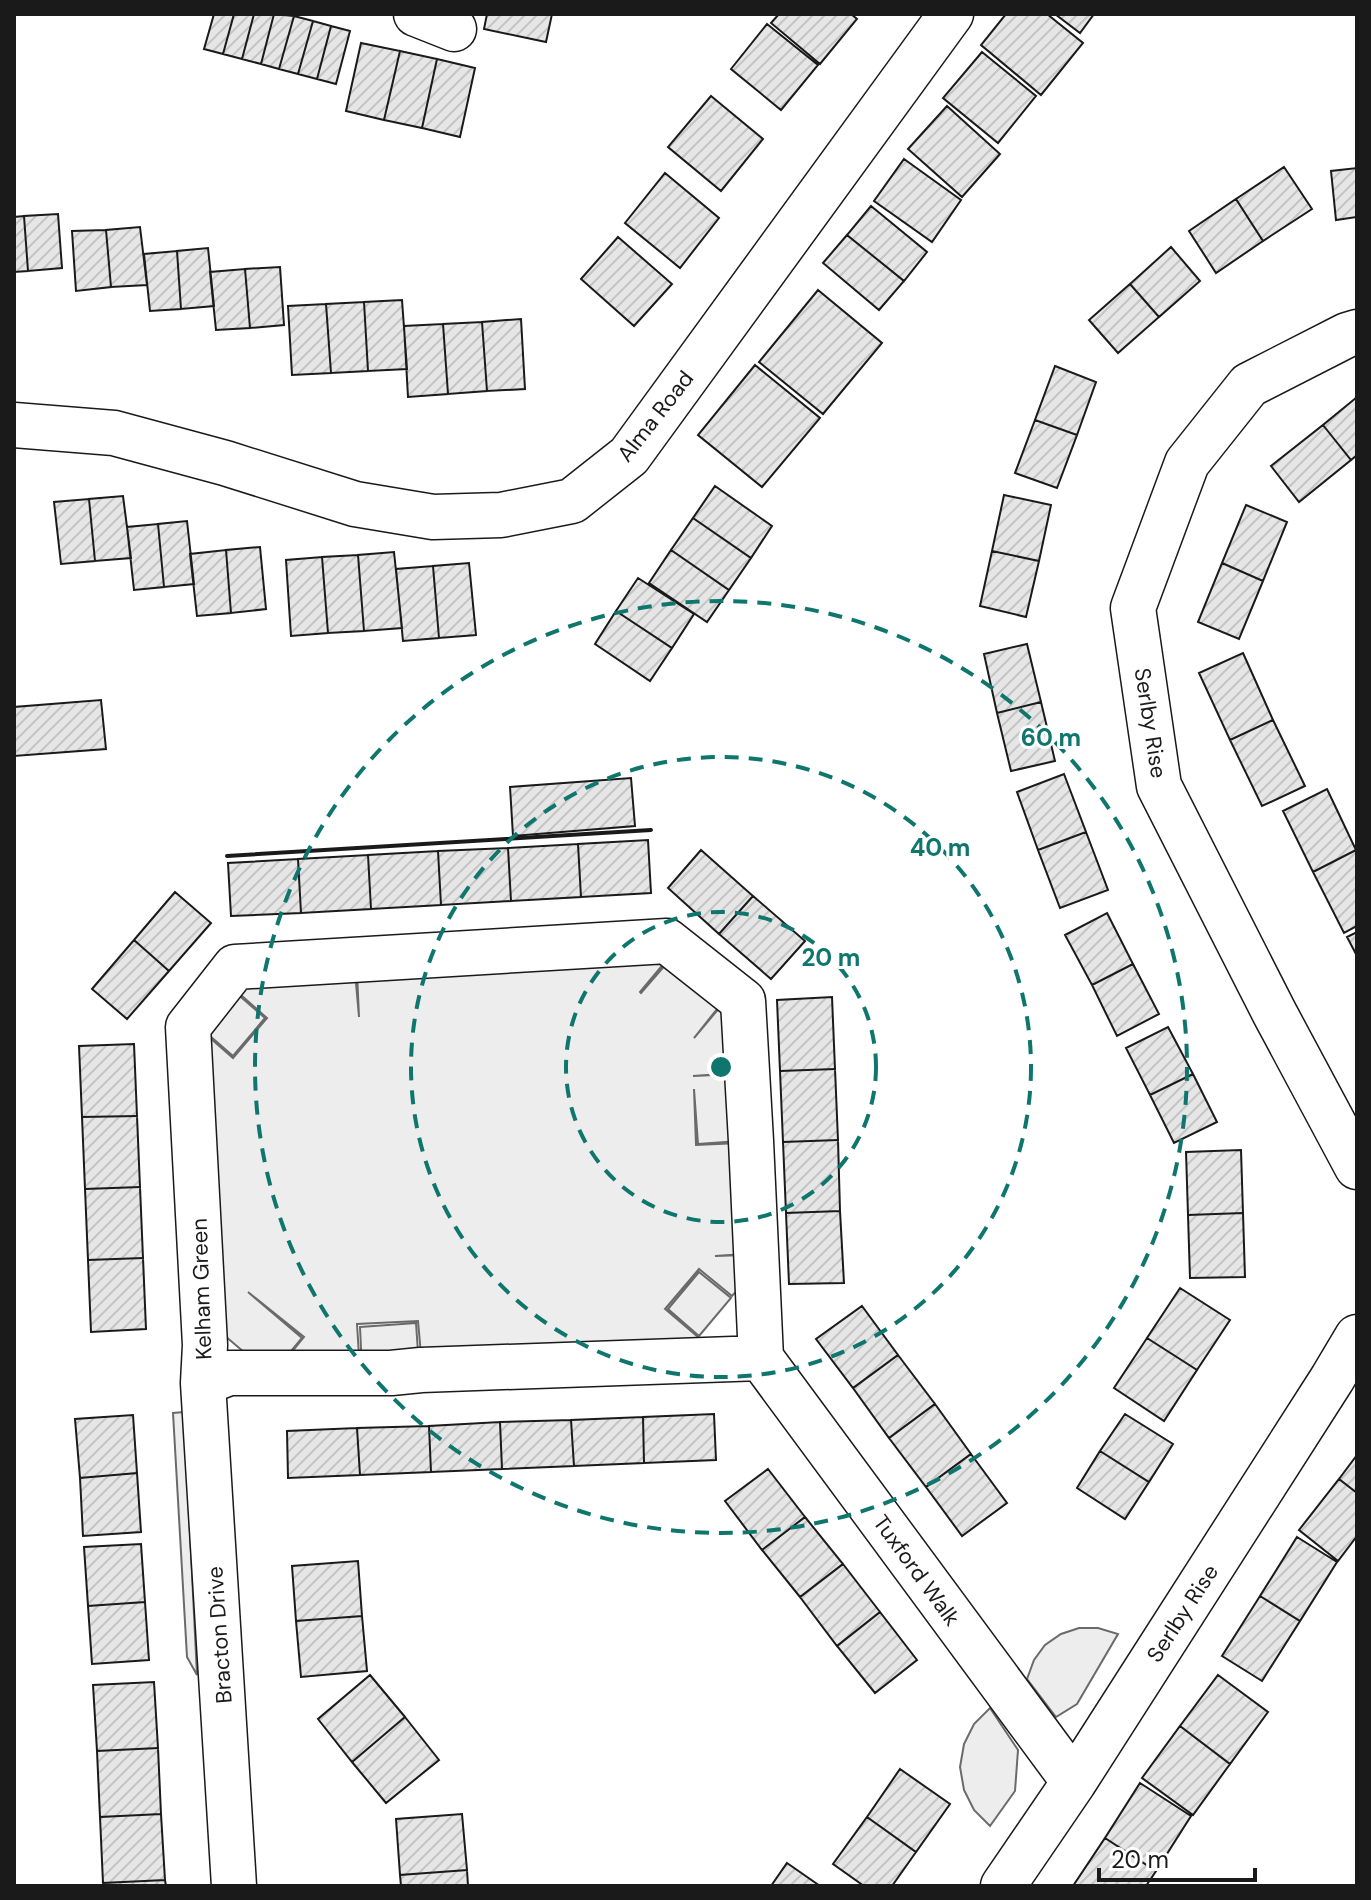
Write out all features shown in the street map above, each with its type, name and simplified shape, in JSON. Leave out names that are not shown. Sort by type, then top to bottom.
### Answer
[{"type":"street","name":"Alma Road","points":[[14,425],[114,433],[225,463],[355,504],[433,517],[501,515],[572,501],[629,456],[951,14]]},
{"type":"street","name":"Serlby Rise","points":[[1357,332],[1249,385],[1187,463],[1133,608],[1159,786],[1357,1167]]},
{"type":"street","name":"Kelham Green","points":[[667,941],[743,1001],[761,1358],[391,1373],[229,1373],[203,1383],[205,1345],[188,1027],[235,967],[667,941]]},
{"type":"street","name":"Serlby Rise","points":[[1003,1886],[1074,1782],[1357,1337]]},
{"type":"street","name":"Tuxford Walk","points":[[761,1358],[1074,1782]]},
{"type":"street","name":"Bracton Drive","points":[[203,1383],[234,1886]]},
{"type":"shaded area","points":[[671,955],[641,993],[673,956],[725,999],[694,1038],[726,1000],[736,1073],[693,1076],[736,1074],[739,1141],[698,1144],[694,1089],[696,1145],[740,1143],[745,1254],[715,1256],[745,1255],[745,1282],[732,1296],[699,1269],[665,1309],[698,1337],[687,1351],[422,1366],[418,1321],[357,1324],[360,1371],[272,1376],[304,1337],[248,1292],[302,1338],[271,1375],[218,1330],[201,1030],[233,1058],[267,1018],[234,989],[355,972],[359,1017],[357,972]]},
{"type":"shaded area","points":[[234,991],[265,1018],[233,1056],[202,1029]]},
{"type":"shaded area","points":[[699,1272],[731,1298],[699,1336],[668,1309]]},
{"type":"shaded area","points":[[416,1323],[419,1367],[362,1370],[360,1327]]},
{"type":"shaded area","points":[[184,1412],[197,1675],[187,1657],[173,1413]]},
{"type":"shaded area","points":[[1079,1628],[1098,1628],[1118,1634],[1077,1704],[1056,1717],[1027,1679],[1034,1660],[1045,1645],[1061,1634]]},
{"type":"shaded area","points":[[990,1708],[1018,1750],[1015,1791],[990,1826],[974,1810],[964,1790],[960,1767],[964,1744],[974,1724]]},
{"type":"building","points":[[214,14],[234,14],[223,54],[204,49]]},
{"type":"building","points":[[234,14],[254,14],[242,59],[223,54]]},
{"type":"building","points":[[254,14],[274,14],[261,64],[242,59]]},
{"type":"building","points":[[274,14],[294,16],[279,69],[261,64]]},
{"type":"building","points":[[487,14],[552,14],[546,42],[484,29]]},
{"type":"building","points":[[779,14],[851,14],[857,19],[820,64],[771,23]]},
{"type":"building","points":[[1006,14],[1047,14],[1083,43],[1041,95],[981,45]]},
{"type":"building","points":[[1055,14],[1094,14],[1080,33]]},
{"type":"building","points":[[294,16],[313,21],[298,74],[279,69]]},
{"type":"building","points":[[313,21],[331,26],[317,79],[298,74]]},
{"type":"building","points":[[767,24],[818,65],[781,110],[731,69]]},
{"type":"building","points":[[331,26],[350,31],[336,84],[317,79]]},
{"type":"building","points":[[361,43],[400,51],[384,120],[346,111]]},
{"type":"building","points":[[400,51],[437,59],[422,128],[384,120]]},
{"type":"building","points":[[982,52],[1036,96],[998,143],[943,98]]},
{"type":"building","points":[[437,59],[475,68],[460,137],[422,128]]},
{"type":"building","points":[[711,96],[763,139],[721,191],[668,147]]},
{"type":"building","points":[[947,106],[1000,154],[962,197],[908,149]]},
{"type":"building","points":[[904,159],[961,200],[932,242],[874,201]]},
{"type":"building","points":[[1284,167],[1312,209],[1263,241],[1236,199]]},
{"type":"building","points":[[1357,168],[1357,217],[1336,220],[1331,171]]},
{"type":"building","points":[[665,173],[719,218],[680,268],[625,223]]},
{"type":"building","points":[[1236,199],[1263,241],[1216,273],[1189,231]]},
{"type":"building","points":[[871,206],[927,252],[904,281],[847,235]]},
{"type":"building","points":[[58,214],[62,268],[28,271],[24,216]]},
{"type":"building","points":[[24,216],[28,271],[14,272],[14,217]]},
{"type":"building","points":[[140,227],[147,285],[111,287],[106,230]]},
{"type":"building","points":[[106,230],[111,287],[76,291],[72,231]]},
{"type":"building","points":[[847,235],[904,281],[879,310],[823,263]]},
{"type":"building","points":[[618,237],[672,284],[634,326],[581,279]]},
{"type":"building","points":[[1171,247],[1200,281],[1159,317],[1130,284]]},
{"type":"building","points":[[208,248],[214,306],[181,309],[177,251]]},
{"type":"building","points":[[177,251],[181,309],[150,311],[144,254]]},
{"type":"building","points":[[280,267],[284,325],[250,328],[245,269]]},
{"type":"building","points":[[245,269],[250,328],[216,330],[210,272]]},
{"type":"building","points":[[1130,284],[1159,317],[1118,353],[1089,320]]},
{"type":"building","points":[[818,290],[882,343],[823,414],[759,362]]},
{"type":"building","points":[[402,300],[407,369],[368,371],[364,302]]},
{"type":"building","points":[[364,302],[368,371],[331,373],[326,304]]},
{"type":"building","points":[[326,304],[331,373],[292,375],[288,306]]},
{"type":"building","points":[[521,319],[525,389],[487,391],[482,322]]},
{"type":"building","points":[[482,322],[487,391],[448,394],[443,324]]},
{"type":"building","points":[[443,324],[448,394],[408,397],[404,326]]},
{"type":"building","points":[[755,365],[820,418],[762,487],[698,435]]},
{"type":"building","points":[[1055,366],[1096,382],[1077,435],[1035,420]]},
{"type":"building","points":[[1357,397],[1357,455],[1351,460],[1323,425]]},
{"type":"building","points":[[1035,420],[1077,435],[1057,488],[1015,473]]},
{"type":"building","points":[[1323,425],[1351,460],[1299,502],[1271,466]]},
{"type":"building","points":[[715,486],[772,526],[751,558],[693,518]]},
{"type":"building","points":[[1004,495],[1051,505],[1039,561],[992,551]]},
{"type":"building","points":[[123,496],[131,558],[95,561],[89,499]]},
{"type":"building","points":[[89,499],[95,561],[61,564],[54,502]]},
{"type":"building","points":[[1246,505],[1287,522],[1263,581],[1222,563]]},
{"type":"building","points":[[693,518],[751,558],[729,590],[671,550]]},
{"type":"building","points":[[187,521],[194,584],[164,587],[158,524]]},
{"type":"building","points":[[158,524],[164,587],[134,590],[127,527]]},
{"type":"building","points":[[260,547],[266,609],[231,613],[226,550]]},
{"type":"building","points":[[226,550],[231,613],[197,616],[190,554]]},
{"type":"building","points":[[671,550],[729,590],[707,622],[649,583]]},
{"type":"building","points":[[992,551],[1039,561],[1026,617],[980,606]]},
{"type":"building","points":[[394,552],[402,628],[364,631],[358,555]]},
{"type":"building","points":[[358,555],[364,631],[328,633],[322,557]]},
{"type":"building","points":[[322,557],[328,633],[291,636],[286,560]]},
{"type":"building","points":[[469,563],[476,635],[439,638],[433,566]]},
{"type":"building","points":[[1222,563],[1263,581],[1239,639],[1198,622]]},
{"type":"building","points":[[433,566],[439,638],[403,641],[396,569]]},
{"type":"building","points":[[638,578],[694,614],[672,648],[616,611]]},
{"type":"building","points":[[616,611],[672,648],[650,681],[595,644]]},
{"type":"building","points":[[1027,644],[1041,702],[997,713],[984,654]]},
{"type":"building","points":[[1243,653],[1273,720],[1230,740],[1199,673]]},
{"type":"building","points":[[101,700],[106,749],[14,756],[14,707]]},
{"type":"building","points":[[1041,702],[1055,761],[1011,771],[997,713]]},
{"type":"building","points":[[1273,720],[1305,786],[1262,806],[1230,740]]},
{"type":"building","points":[[1064,774],[1086,832],[1038,850],[1017,792]]},
{"type":"building","points":[[631,778],[635,826],[513,836],[510,787]]},
{"type":"building","points":[[1327,789],[1356,850],[1313,872],[1283,811]]},
{"type":"building","points":[[1086,832],[1108,890],[1060,908],[1038,850]]},
{"type":"building","points":[[648,840],[651,893],[581,897],[578,844]]},
{"type":"building","points":[[578,844],[581,897],[511,901],[508,848]]},
{"type":"building","points":[[508,848],[511,901],[441,905],[438,851]]},
{"type":"building","points":[[701,850],[753,896],[719,934],[668,888]]},
{"type":"building","points":[[1356,850],[1357,926],[1344,933],[1313,872]]},
{"type":"building","points":[[438,851],[441,905],[371,909],[368,855]]},
{"type":"building","points":[[368,855],[371,909],[301,913],[298,859]]},
{"type":"building","points":[[298,859],[301,913],[231,916],[228,863]]},
{"type":"building","points":[[175,892],[211,923],[169,971],[134,940]]},
{"type":"building","points":[[753,896],[805,941],[771,979],[719,934]]},
{"type":"building","points":[[1107,913],[1133,964],[1092,985],[1065,935]]},
{"type":"building","points":[[1357,932],[1357,956],[1347,937]]},
{"type":"building","points":[[134,940],[169,971],[127,1019],[92,989]]},
{"type":"building","points":[[1133,964],[1159,1014],[1117,1036],[1092,985]]},
{"type":"building","points":[[832,997],[835,1069],[780,1071],[777,1000]]},
{"type":"building","points":[[1168,1027],[1193,1074],[1150,1095],[1126,1048]]},
{"type":"building","points":[[134,1044],[137,1116],[82,1117],[79,1046]]},
{"type":"building","points":[[835,1069],[838,1140],[783,1142],[780,1071]]},
{"type":"building","points":[[1193,1074],[1217,1122],[1174,1143],[1150,1095]]},
{"type":"building","points":[[137,1116],[140,1187],[85,1189],[82,1117]]},
{"type":"building","points":[[838,1140],[840,1211],[786,1213],[783,1142]]},
{"type":"building","points":[[1241,1150],[1243,1213],[1188,1215],[1186,1152]]},
{"type":"building","points":[[140,1187],[143,1258],[88,1260],[85,1189]]},
{"type":"building","points":[[840,1211],[844,1283],[789,1284],[786,1213]]},
{"type":"building","points":[[1243,1213],[1245,1277],[1190,1278],[1188,1215]]},
{"type":"building","points":[[143,1258],[146,1329],[91,1332],[88,1260]]},
{"type":"building","points":[[1180,1288],[1230,1320],[1197,1370],[1147,1338]]},
{"type":"building","points":[[862,1306],[898,1355],[853,1388],[816,1339]]},
{"type":"building","points":[[1147,1338],[1197,1370],[1164,1421],[1114,1388]]},
{"type":"building","points":[[898,1355],[935,1404],[889,1438],[853,1388]]},
{"type":"building","points":[[935,1404],[971,1454],[926,1487],[889,1438]]},
{"type":"building","points":[[714,1414],[716,1460],[644,1463],[643,1417]]},
{"type":"building","points":[[1125,1414],[1173,1444],[1149,1482],[1100,1451]]},
{"type":"building","points":[[133,1415],[137,1473],[80,1478],[75,1419]]},
{"type":"building","points":[[643,1417],[644,1463],[574,1466],[571,1420]]},
{"type":"building","points":[[571,1420],[574,1466],[502,1469],[500,1422]]},
{"type":"building","points":[[500,1422],[502,1469],[431,1472],[429,1426]]},
{"type":"building","points":[[429,1426],[431,1472],[360,1475],[357,1428]]},
{"type":"building","points":[[357,1428],[360,1475],[288,1478],[287,1431]]},
{"type":"building","points":[[1100,1451],[1149,1482],[1125,1519],[1077,1488]]},
{"type":"building","points":[[971,1454],[1007,1503],[962,1536],[926,1487]]},
{"type":"building","points":[[1357,1455],[1357,1493],[1339,1479]]},
{"type":"building","points":[[768,1469],[805,1517],[762,1550],[725,1501]]},
{"type":"building","points":[[137,1473],[141,1532],[83,1536],[80,1478]]},
{"type":"building","points":[[1339,1479],[1357,1493],[1357,1536],[1338,1561],[1299,1530]]},
{"type":"building","points":[[805,1517],[843,1564],[800,1597],[762,1550]]},
{"type":"building","points":[[1297,1537],[1337,1562],[1300,1621],[1260,1596]]},
{"type":"building","points":[[141,1544],[145,1602],[88,1606],[84,1547]]},
{"type":"building","points":[[358,1561],[362,1616],[296,1621],[292,1566]]},
{"type":"building","points":[[843,1564],[880,1612],[837,1646],[800,1597]]},
{"type":"building","points":[[1260,1596],[1300,1621],[1262,1681],[1222,1656]]},
{"type":"building","points":[[145,1602],[149,1660],[92,1664],[88,1606]]},
{"type":"building","points":[[880,1612],[917,1660],[875,1693],[837,1646]]},
{"type":"building","points":[[362,1616],[367,1671],[301,1677],[296,1621]]},
{"type":"building","points":[[370,1675],[405,1717],[352,1762],[318,1719]]},
{"type":"building","points":[[1218,1675],[1268,1712],[1230,1764],[1180,1726]]},
{"type":"building","points":[[154,1682],[158,1748],[97,1751],[93,1685]]},
{"type":"building","points":[[405,1717],[439,1760],[386,1803],[352,1762]]},
{"type":"building","points":[[1180,1726],[1230,1764],[1193,1815],[1142,1778]]},
{"type":"building","points":[[158,1748],[161,1814],[100,1817],[97,1751]]},
{"type":"building","points":[[900,1769],[950,1804],[916,1852],[867,1817]]},
{"type":"building","points":[[1140,1783],[1191,1816],[1156,1871],[1105,1838]]},
{"type":"building","points":[[161,1814],[165,1880],[103,1883],[100,1817]]},
{"type":"building","points":[[462,1814],[467,1870],[400,1875],[396,1819]]},
{"type":"building","points":[[867,1817],[916,1852],[892,1886],[864,1886],[833,1864]]},
{"type":"building","points":[[1105,1838],[1156,1871],[1146,1886],[1073,1886]]},
{"type":"building","points":[[787,1863],[820,1886],[771,1886]]},
{"type":"building","points":[[467,1870],[468,1886],[401,1886],[400,1875]]},
{"type":"building","points":[[165,1880],[166,1886],[104,1886],[103,1883]]},
{"type":"wall","points":[[227,856],[651,830]]}]
